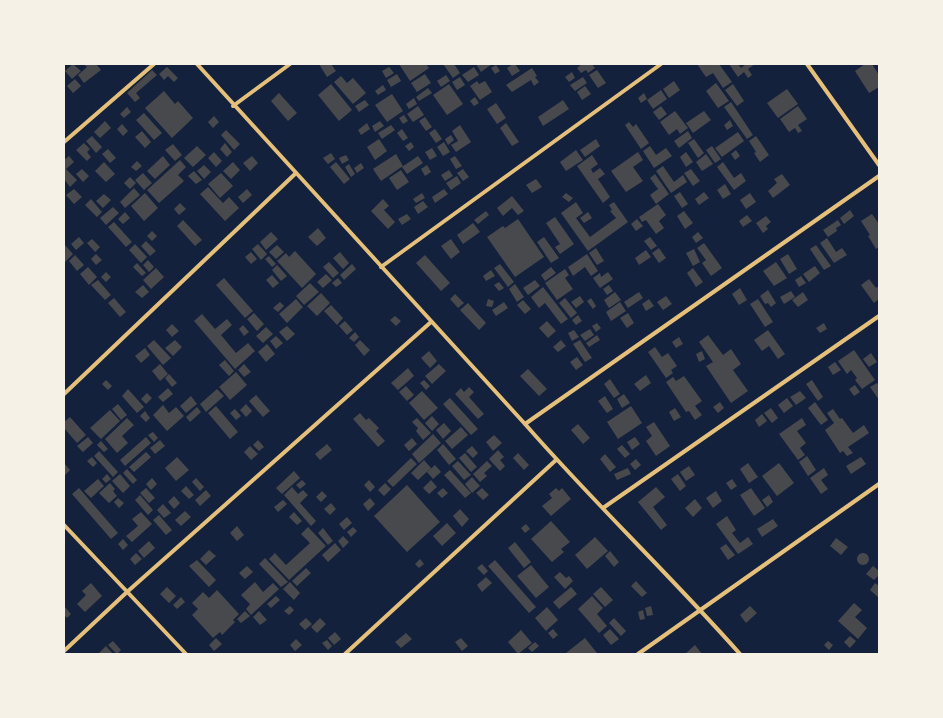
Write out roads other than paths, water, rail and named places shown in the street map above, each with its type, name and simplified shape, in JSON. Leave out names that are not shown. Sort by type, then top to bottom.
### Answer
[{"type":"street","points":[[64,142],[154,64]]},
{"type":"street","points":[[233,106],[290,64]]},
{"type":"street","points":[[381,267],[661,64]]},
{"type":"street","points":[[807,64],[879,165]]},
{"type":"street","points":[[198,65],[233,106],[296,173],[556,460],[701,609],[740,654]]},
{"type":"street","points":[[64,394],[296,173]]},
{"type":"street","points":[[525,424],[879,176]]},
{"type":"street","points":[[603,508],[879,316]]},
{"type":"street","points":[[64,652],[127,592],[431,322]]},
{"type":"street","points":[[345,654],[556,460]]},
{"type":"street","points":[[638,654],[879,484]]},
{"type":"street","points":[[64,525],[186,654]]}]
